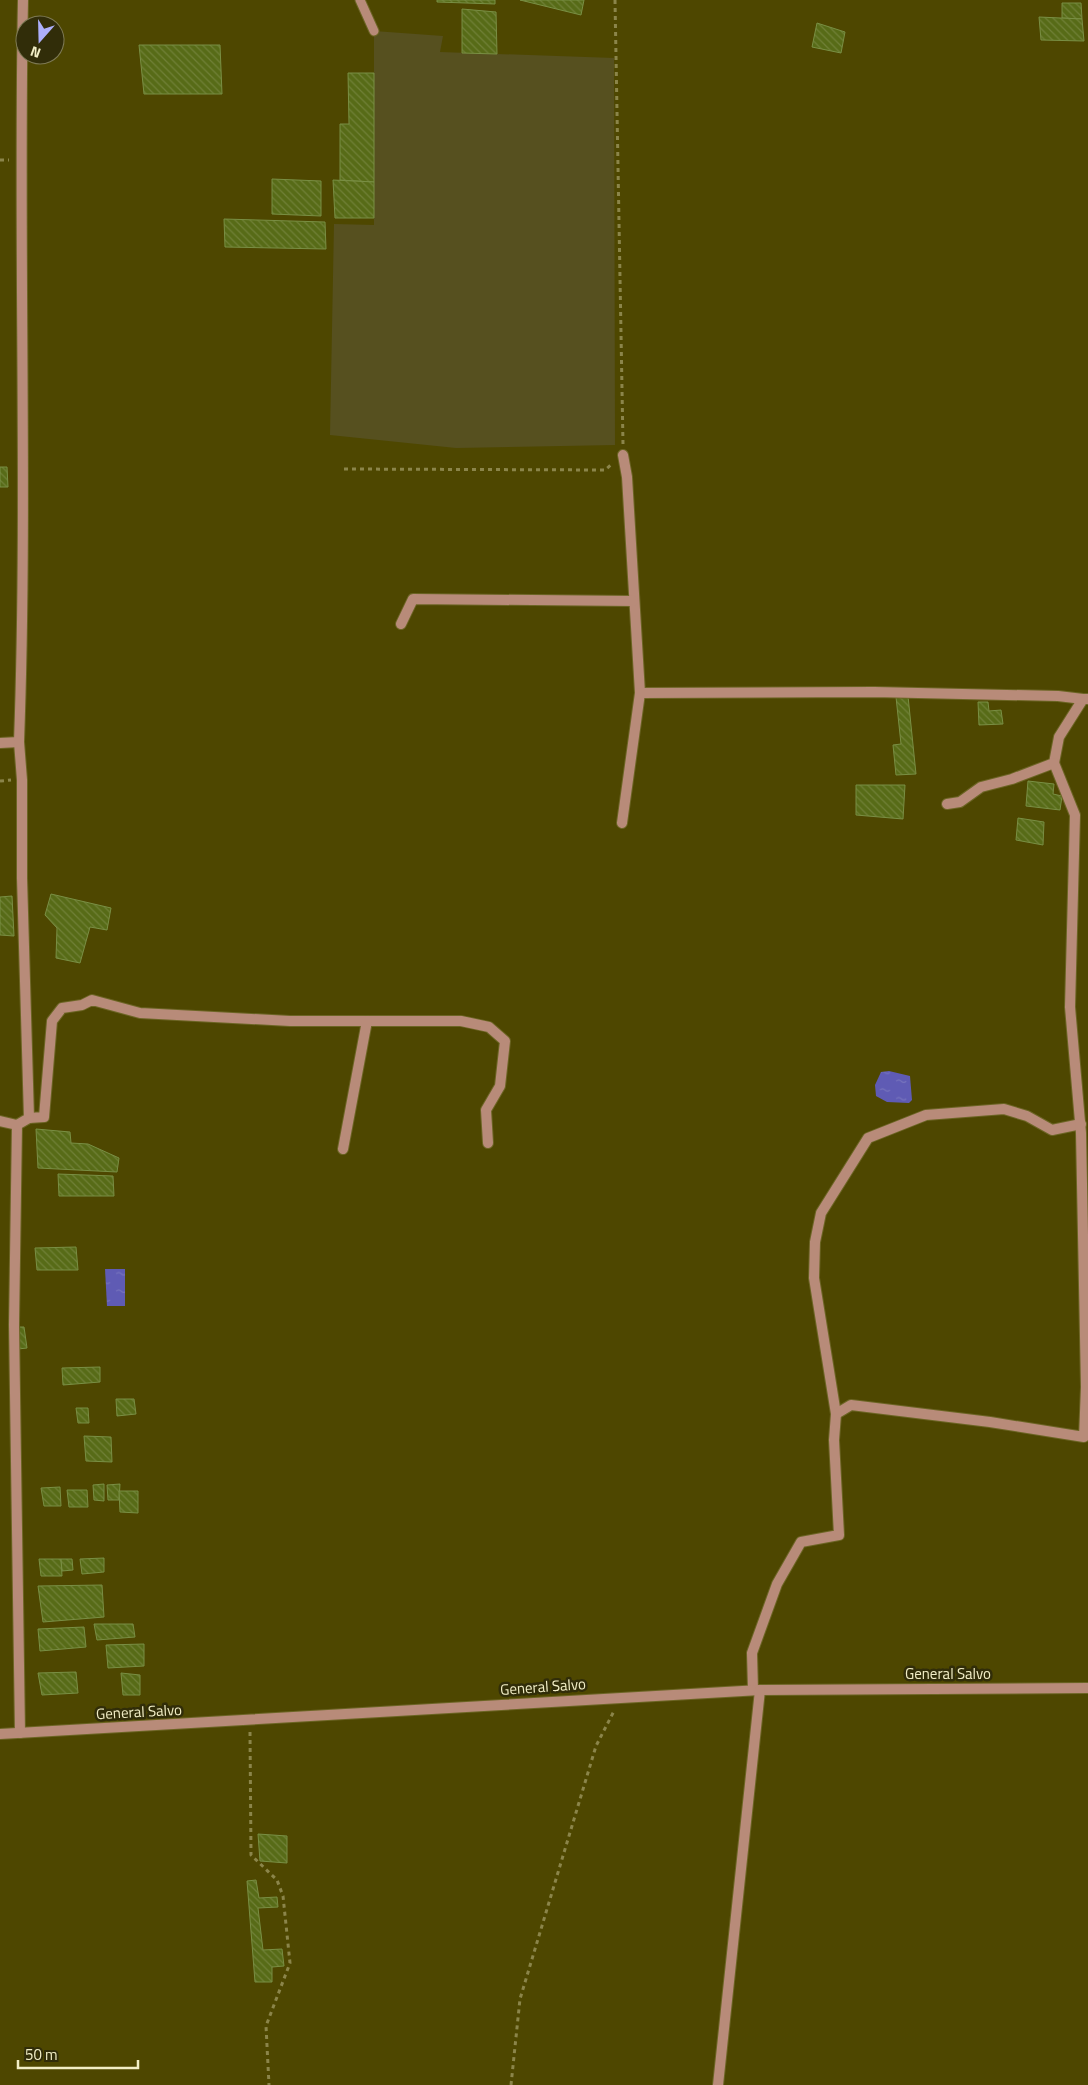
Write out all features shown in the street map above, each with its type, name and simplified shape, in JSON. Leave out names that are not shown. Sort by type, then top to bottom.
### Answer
[{"type":"street","points":[[23,0],[20,159],[22,518],[19,742],[22,780],[22,878],[29,1118]]},
{"type":"street","points":[[622,823],[640,693],[627,477],[623,455]]},
{"type":"street","points":[[401,624],[413,599],[633,601]]},
{"type":"street","points":[[640,693],[874,692],[1058,696],[1086,699],[1059,737],[1054,764],[1075,815],[1070,1007],[1081,1124],[1085,1319],[1084,1437],[990,1422],[851,1405],[836,1414]]},
{"type":"street","points":[[0,743],[19,742]]},
{"type":"street","points":[[947,804],[960,802],[982,787],[1012,779],[1054,764]]},
{"type":"street","points":[[0,1121],[17,1125],[29,1118],[44,1117],[52,1021],[62,1008],[82,1005],[92,1000],[140,1012],[290,1021],[461,1021],[489,1027],[505,1041],[500,1086],[486,1110],[488,1143]]},
{"type":"street","points":[[343,1149],[366,1022]]},
{"type":"street","points":[[718,2085],[756,1690],[752,1653],[777,1584],[801,1542],[839,1535],[834,1440],[836,1414],[814,1278],[815,1242],[821,1213],[868,1138],[926,1115],[1004,1109],[1027,1116],[1052,1130],[1081,1124]]},
{"type":"street","points":[[17,1125],[14,1325],[20,1733]]},
{"type":"street","name":"General Salvo","points":[[0,1734],[250,1721],[756,1690],[1088,1688]]},
{"type":"lane","points":[[360,0],[374,31]]},
{"type":"path","points":[[344,469],[605,470],[623,455],[615,0]]},
{"type":"path","points":[[511,2085],[520,1999],[543,1918],[560,1870],[596,1746],[622,1697]]},
{"type":"path","points":[[250,1721],[251,1855],[277,1880],[283,1896],[290,1963],[266,2026],[269,2085]]},
{"type":"shaded area","points":[[374,31],[443,36],[440,52],[614,58],[615,445],[456,448],[330,435],[334,224],[374,225]]},
{"type":"water","points":[[889,1071],[910,1076],[912,1100],[909,1103],[887,1102],[876,1096],[875,1085],[881,1072]]},
{"type":"water","points":[[105,1269],[125,1269],[125,1306],[107,1306]]},
{"type":"building","points":[[437,0],[495,0],[495,4],[437,2]]},
{"type":"building","points":[[520,0],[584,0],[581,15]]},
{"type":"building","points":[[1062,3],[1081,3],[1082,19],[1062,18]]},
{"type":"building","points":[[462,9],[496,12],[497,54],[462,53]]},
{"type":"building","points":[[1039,17],[1082,19],[1084,41],[1041,40]]},
{"type":"building","points":[[817,23],[845,32],[841,53],[812,47]]},
{"type":"building","points":[[139,45],[220,45],[222,94],[144,94]]},
{"type":"building","points":[[348,73],[374,73],[374,182],[340,180],[340,124],[349,124]]},
{"type":"building","points":[[272,179],[321,181],[321,216],[272,214]]},
{"type":"building","points":[[333,180],[374,182],[374,218],[335,218]]},
{"type":"building","points":[[224,219],[325,222],[326,249],[225,247]]},
{"type":"building","points":[[0,467],[7,467],[8,487],[0,487]]},
{"type":"building","points":[[908,696],[916,774],[896,775],[893,745],[901,744],[896,697]]},
{"type":"building","points":[[978,702],[988,702],[989,711],[1001,710],[1003,724],[979,725]]},
{"type":"building","points":[[1028,781],[1054,784],[1053,794],[1062,796],[1060,810],[1026,806]]},
{"type":"building","points":[[856,785],[905,785],[903,819],[856,815]]},
{"type":"building","points":[[1018,818],[1044,822],[1043,845],[1016,840]]},
{"type":"building","points":[[51,894],[111,908],[107,930],[90,927],[80,963],[56,958],[57,928],[45,915]]},
{"type":"building","points":[[12,896],[14,936],[0,935],[0,897]]},
{"type":"building","points":[[36,1129],[70,1132],[71,1143],[88,1144],[119,1158],[117,1172],[38,1168]]},
{"type":"building","points":[[58,1174],[113,1176],[114,1196],[59,1196]]},
{"type":"building","points":[[76,1247],[78,1270],[37,1270],[35,1248]]},
{"type":"building","points":[[17,1327],[24,1327],[27,1348],[18,1349]]},
{"type":"building","points":[[100,1367],[100,1382],[63,1385],[62,1368]]},
{"type":"building","points":[[116,1399],[134,1399],[136,1414],[117,1416]]},
{"type":"building","points":[[76,1408],[88,1408],[89,1423],[78,1423]]},
{"type":"building","points":[[84,1436],[111,1437],[112,1462],[86,1461]]},
{"type":"building","points":[[104,1484],[104,1501],[94,1500],[93,1485]]},
{"type":"building","points":[[120,1484],[119,1500],[108,1500],[107,1485]]},
{"type":"building","points":[[60,1487],[61,1506],[44,1506],[41,1488]]},
{"type":"building","points":[[67,1490],[87,1490],[88,1507],[69,1507]]},
{"type":"building","points":[[119,1491],[138,1491],[138,1513],[120,1512]]},
{"type":"building","points":[[104,1558],[104,1572],[82,1574],[80,1559]]},
{"type":"building","points":[[39,1559],[61,1559],[62,1576],[41,1576]]},
{"type":"building","points":[[61,1559],[72,1559],[73,1570],[62,1571]]},
{"type":"building","points":[[102,1585],[104,1617],[43,1622],[38,1586]]},
{"type":"building","points":[[94,1624],[133,1624],[135,1637],[97,1640]]},
{"type":"building","points":[[84,1627],[86,1647],[40,1651],[38,1629]]},
{"type":"building","points":[[144,1644],[144,1666],[108,1668],[106,1645]]},
{"type":"building","points":[[76,1672],[78,1693],[42,1695],[38,1673]]},
{"type":"building","points":[[121,1673],[140,1675],[140,1695],[123,1695]]},
{"type":"building","points":[[258,1834],[287,1836],[287,1863],[260,1861]]},
{"type":"building","points":[[256,1880],[259,1898],[277,1897],[278,1907],[258,1908],[263,1950],[282,1949],[284,1966],[272,1967],[272,1982],[255,1982],[247,1881]]}]
